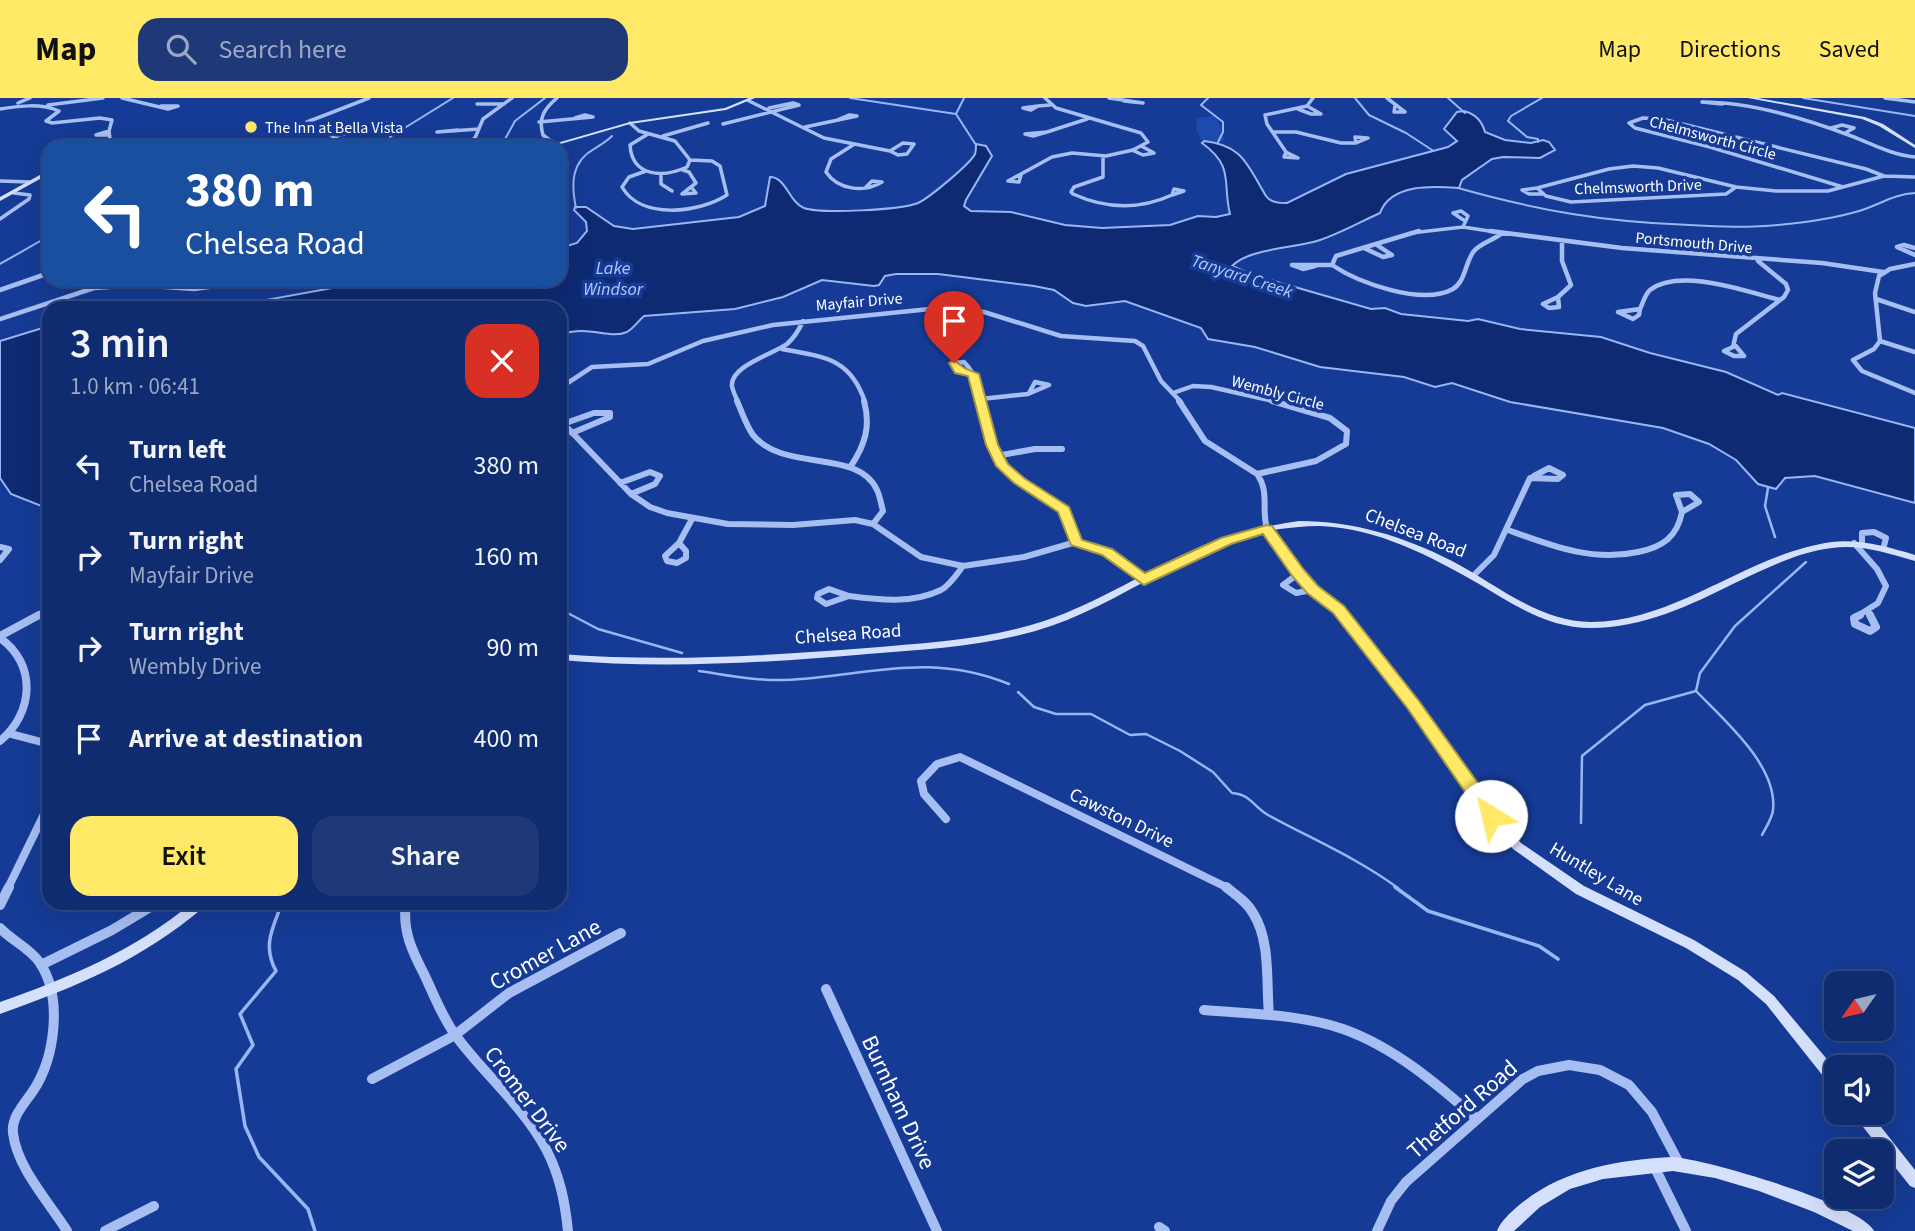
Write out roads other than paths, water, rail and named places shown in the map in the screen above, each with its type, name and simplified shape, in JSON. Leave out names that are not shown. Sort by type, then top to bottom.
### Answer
[{"type":"street","points":[[0,108],[30,98]]},
{"type":"street","points":[[43,107],[103,98]]},
{"type":"street","points":[[122,98],[161,106]]},
{"type":"street","points":[[339,140],[307,122],[369,98]]},
{"type":"street","points":[[472,140],[483,119],[512,98]]},
{"type":"street","points":[[550,140],[543,135],[539,122],[544,109],[557,98]]},
{"type":"street","points":[[1045,98],[1050,105]]},
{"type":"street","points":[[1109,98],[1124,101]]},
{"type":"street","points":[[1307,106],[1313,98]]},
{"type":"street","points":[[1388,98],[1395,106]]},
{"type":"street","points":[[1750,98],[1863,118],[1891,130],[1915,147]]},
{"type":"street","points":[[1885,98],[1915,102]]},
{"type":"street","points":[[567,141],[630,123],[702,114],[751,99],[824,138],[904,155],[909,153],[914,144],[902,143],[890,151]]},
{"type":"street","points":[[18,102],[59,111],[47,119],[49,122],[107,119],[113,122],[109,133],[110,140]]},
{"type":"street","points":[[723,124],[799,105],[793,103],[768,108]]},
{"type":"street","points":[[495,104],[505,104]]},
{"type":"street","points":[[1722,104],[1830,128],[1888,153],[1915,157]]},
{"type":"street","points":[[1021,175],[1046,159],[1068,153],[1102,157],[1143,147],[1148,142],[1141,133],[1088,119],[1050,105],[1039,107]]},
{"type":"street","points":[[1286,152],[1267,124],[1265,115],[1297,108],[1307,106],[1321,114],[1311,114],[1297,108]]},
{"type":"street","points":[[804,127],[849,115],[857,116],[854,119],[836,120]]},
{"type":"street","name":"Chelmsworth Circle","points":[[1846,188],[1710,147],[1635,128],[1629,123],[1651,117],[1683,123],[1866,169],[1884,176]]},
{"type":"street","points":[[539,122],[575,118]]},
{"type":"street","points":[[1047,132],[1025,134],[1032,136],[1047,132],[1088,119]]},
{"type":"street","points":[[630,123],[632,127],[648,134],[677,142],[690,160]]},
{"type":"street","points":[[663,137],[708,123]]},
{"type":"street","points":[[335,136],[374,125]]},
{"type":"street","points":[[1830,128],[1840,125],[1854,128],[1844,133]]},
{"type":"street","points":[[458,130],[479,129]]},
{"type":"street","points":[[1273,132],[1296,132],[1337,144],[1356,142]]},
{"type":"street","points":[[648,134],[632,142],[629,156],[632,163],[661,175],[683,170],[690,160]]},
{"type":"street","points":[[853,145],[831,159],[826,172],[830,179],[841,186],[866,187]]},
{"type":"street","points":[[1131,150],[1143,155],[1154,153],[1143,147]]},
{"type":"street","points":[[1102,157],[1103,177],[1074,187],[1071,192],[1073,194],[1099,204],[1129,206],[1153,203],[1172,195]]},
{"type":"street","points":[[646,171],[629,177],[622,187],[628,199],[641,205],[667,209],[693,207],[715,203],[724,198],[727,195],[720,166],[712,161],[690,160]]},
{"type":"street","name":"Chelmsworth Drive","points":[[1537,188],[1609,169],[1633,166],[1658,168],[1736,187],[1793,191],[1846,188],[1884,176],[1915,177]]},
{"type":"street","points":[[683,170],[694,177],[692,188]]},
{"type":"street","points":[[661,175],[661,184],[672,191]]},
{"type":"street","points":[[0,199],[42,176]]},
{"type":"street","points":[[0,181],[30,182]]},
{"type":"street","name":"Chelmsworth Drive","points":[[1543,194],[1581,203],[1639,197],[1716,195],[1736,187]]},
{"type":"street","points":[[1537,188],[1543,194],[1530,194],[1522,190],[1537,188]]},
{"type":"street","points":[[0,219],[29,199],[30,195],[15,193]]},
{"type":"street","points":[[1462,227],[1465,221]]},
{"type":"street","name":"Portsmouth Drive","points":[[1332,265],[1336,256],[1430,228],[1462,227],[1562,242],[1758,261],[1843,265],[1883,272]]},
{"type":"street","points":[[1315,266],[1332,265],[1347,275],[1374,284],[1424,294],[1438,293],[1455,287],[1476,250],[1502,233]]},
{"type":"street","points":[[1558,297],[1571,282],[1562,261],[1562,242]]},
{"type":"street","points":[[1364,248],[1383,257],[1392,255],[1376,244]]},
{"type":"street","points":[[1915,248],[1904,245],[1897,247],[1915,255]]},
{"type":"street","points":[[1734,344],[1735,334],[1787,294],[1788,287],[1758,261]]},
{"type":"street","points":[[1915,264],[1883,272],[1876,277],[1874,287],[1880,341],[1874,349],[1856,357],[1853,363],[1863,371],[1915,393]]},
{"type":"street","points":[[0,290],[42,275]]},
{"type":"street","points":[[1640,309],[1649,291],[1656,286],[1678,282],[1720,285],[1780,300]]},
{"type":"street","points":[[55,301],[94,288],[109,287]]},
{"type":"street","points":[[166,287],[208,287]]},
{"type":"street","points":[[1876,299],[1915,311]]},
{"type":"street","points":[[0,319],[42,305]]},
{"type":"street","name":"Mayfair Drive","points":[[567,383],[592,367],[649,364],[704,341],[803,321],[947,308],[984,312],[1061,336],[1135,341],[1143,346],[1161,381],[1173,393],[1205,441],[1257,474]]},
{"type":"street","points":[[803,321],[798,336],[782,349],[750,364],[733,376],[732,384],[748,428],[764,447],[788,457],[850,466],[863,473],[881,499],[883,511],[873,524]]},
{"type":"street","points":[[1880,341],[1915,352]]},
{"type":"street","points":[[782,349],[839,363],[856,381],[865,407],[866,436],[850,466]]},
{"type":"street","points":[[973,374],[996,456],[1012,475],[1064,510],[1076,542]]},
{"type":"street","name":"Wembly Circle","points":[[1173,393],[1193,386],[1211,387],[1270,400],[1330,418],[1348,431],[1346,444],[1337,452],[1302,464],[1257,474]]},
{"type":"street","points":[[981,399],[1029,393]]},
{"type":"street","points":[[567,421],[603,411],[610,412],[610,417],[604,421],[572,433]]},
{"type":"street","points":[[567,428],[631,494],[650,507],[692,519],[764,525],[855,520],[873,524],[921,557],[963,566],[1024,557],[1076,542],[1107,552],[1144,580]]},
{"type":"street","points":[[996,456],[1035,449],[1062,449]]},
{"type":"street","points":[[620,483],[650,472],[660,477],[655,484],[631,494]]},
{"type":"street","points":[[1257,474],[1268,491],[1262,519],[1267,529]]},
{"type":"street","points":[[1473,576],[1485,568],[1500,550],[1524,485],[1534,476]]},
{"type":"street","points":[[1508,530],[1571,551],[1609,558],[1647,550],[1665,543],[1677,534],[1682,512]]},
{"type":"street","points":[[679,543],[692,519]]},
{"type":"street","name":"Chelsea Road","points":[[567,658],[611,662],[708,661],[959,643],[1004,637],[1049,622],[1226,541],[1267,529],[1302,523],[1342,525],[1363,530],[1444,561],[1534,613],[1575,624],[1612,624],[1662,613],[1767,563],[1801,551],[1858,542],[1884,546],[1915,558]]},
{"type":"street","name":"Huntley Lane","points":[[1267,529],[1312,590],[1345,617],[1442,742],[1491,816],[1517,846],[1580,890],[1690,944],[1742,976],[1770,1000],[1824,1067]]},
{"type":"street","points":[[1858,542],[1886,586],[1883,597],[1869,614]]},
{"type":"street","points":[[0,547],[9,549],[0,560]]},
{"type":"street","points":[[849,596],[885,601],[920,597],[949,584],[963,566]]},
{"type":"street","points":[[1298,574],[1286,580],[1283,585],[1299,594],[1312,590]]},
{"type":"street","points":[[0,741],[11,734],[22,710],[24,666],[15,648],[0,637],[42,614]]},
{"type":"street","points":[[11,734],[42,742]]},
{"type":"street","name":"Cawston Drive","points":[[946,819],[924,794],[921,781],[929,768],[948,758],[960,757],[1222,883],[1247,905],[1256,918],[1262,939],[1269,1015]]},
{"type":"street","points":[[0,905],[42,818]]},
{"type":"street","points":[[41,965],[112,930],[145,910]]},
{"type":"street","points":[[0,1008],[97,972],[144,947],[191,910]]},
{"type":"street","name":"Cromer Drive","points":[[404,910],[402,919],[406,935],[455,1035],[506,1093],[546,1149],[564,1186],[568,1231]]},
{"type":"street","points":[[0,928],[10,940],[41,965],[48,992],[52,1041],[37,1084],[19,1112],[12,1131],[20,1154],[67,1231]]},
{"type":"street","name":"Cromer Lane","points":[[372,1079],[455,1035],[509,993],[621,933]]},
{"type":"street","name":"Burnham Drive","points":[[826,989],[937,1231]]},
{"type":"street","points":[[1204,1010],[1269,1015],[1340,1028],[1366,1039],[1440,1086],[1477,1119]]},
{"type":"street","name":"Thetford Road","points":[[1377,1231],[1391,1201],[1406,1182],[1540,1068],[1567,1064],[1604,1070],[1625,1081],[1643,1099],[1679,1164]]},
{"type":"street","points":[[1872,1125],[1909,1164],[1915,1181]]},
{"type":"street","points":[[1504,1231],[1525,1207],[1564,1184],[1601,1170],[1679,1164],[1743,1179],[1805,1200],[1846,1218],[1867,1231]]},
{"type":"street","points":[[1654,1166],[1686,1231]]},
{"type":"street","points":[[105,1231],[154,1206]]},
{"type":"water","name":"Lake Windsor","points":[[1457,112],[1472,114],[1478,118],[1485,132],[1505,140],[1531,143],[1543,140],[1549,142],[1555,150],[1540,158],[1492,159],[1462,180],[1459,188],[1426,187],[1403,191],[1393,196],[1380,213],[1335,234],[1310,243],[1250,255],[1232,266],[1253,275],[1371,309],[1385,308],[1401,314],[1468,321],[1478,319],[1520,329],[1601,337],[1650,353],[1726,372],[1778,395],[1782,393],[1915,428],[1915,503],[1815,476],[1785,478],[1776,489],[1758,484],[1736,460],[1709,444],[1663,428],[1510,402],[1452,383],[1435,387],[1404,377],[1320,367],[1255,347],[1208,339],[1201,328],[1125,301],[1086,306],[1073,303],[1054,290],[938,274],[885,276],[879,285],[874,286],[822,280],[783,297],[735,309],[644,316],[627,332],[620,334],[589,331],[567,333],[567,301],[260,301],[338,287],[567,287],[567,246],[577,243],[587,231],[586,222],[574,210],[575,207],[586,207],[614,226],[633,229],[739,217],[765,206],[770,177],[780,181],[799,205],[813,210],[843,211],[909,205],[923,200],[958,173],[972,159],[976,144],[986,146],[992,156],[966,200],[964,206],[971,211],[1011,212],[1065,225],[1102,228],[1170,225],[1198,216],[1216,217],[1230,214],[1223,168],[1202,143],[1204,141],[1228,147],[1243,159],[1268,198],[1287,203],[1346,174],[1448,147],[1457,141],[1444,129]]},
{"type":"water","points":[[42,328],[42,506],[11,494],[0,478],[0,341]]},
{"type":"waterway","points":[[390,137],[453,98]]},
{"type":"waterway","points":[[505,140],[515,121],[545,98]]},
{"type":"waterway","points":[[850,98],[956,114]]},
{"type":"waterway","points":[[956,114],[964,98]]},
{"type":"waterway","points":[[1208,98],[1201,105],[1223,122],[1223,132],[1218,142]]},
{"type":"waterway","points":[[1355,98],[1369,115],[1406,133],[1432,150]]},
{"type":"waterway","points":[[1448,98],[1465,113]]},
{"type":"waterway","points":[[1538,142],[1538,139],[1527,137],[1508,121],[1511,116],[1542,98]]},
{"type":"waterway","points":[[1803,98],[1915,116]]},
{"type":"waterway","points":[[956,114],[976,145]]},
{"type":"waterway","points":[[576,208],[573,182],[577,167],[586,154],[612,136]]},
{"type":"waterway","points":[[1458,188],[1545,209],[1600,218],[1736,227],[1825,219],[1915,193]]},
{"type":"waterway","points":[[0,264],[42,240]]},
{"type":"waterway","points":[[1768,488],[1765,506],[1775,537]]},
{"type":"waterway","points":[[1696,691],[1700,673],[1735,626],[1806,562]]},
{"type":"waterway","points":[[567,613],[598,629],[682,653]]},
{"type":"waterway","points":[[699,671],[752,679],[785,680],[924,667],[979,674],[1009,684]]},
{"type":"waterway","points":[[1581,823],[1582,756],[1645,705],[1696,691]]},
{"type":"waterway","points":[[1696,691],[1747,745],[1767,777],[1773,810],[1762,835]]},
{"type":"waterway","points":[[1018,692],[1034,707],[1056,714],[1091,714],[1130,735],[1146,734],[1180,751],[1213,772],[1232,793],[1248,798],[1263,812],[1350,858],[1398,888]]},
{"type":"waterway","points":[[1395,887],[1428,911],[1539,946],[1558,959]]},
{"type":"waterway","points":[[279,910],[269,945],[276,971],[240,1014],[253,1045],[236,1069],[245,1126],[259,1157],[308,1209],[315,1231]]},
{"type":"place","name":"The Inn at Bella Vista","points":[[251,127]]},
{"type":"water label","name":"Tanyard Creek","points":[[1242,276]]}]
